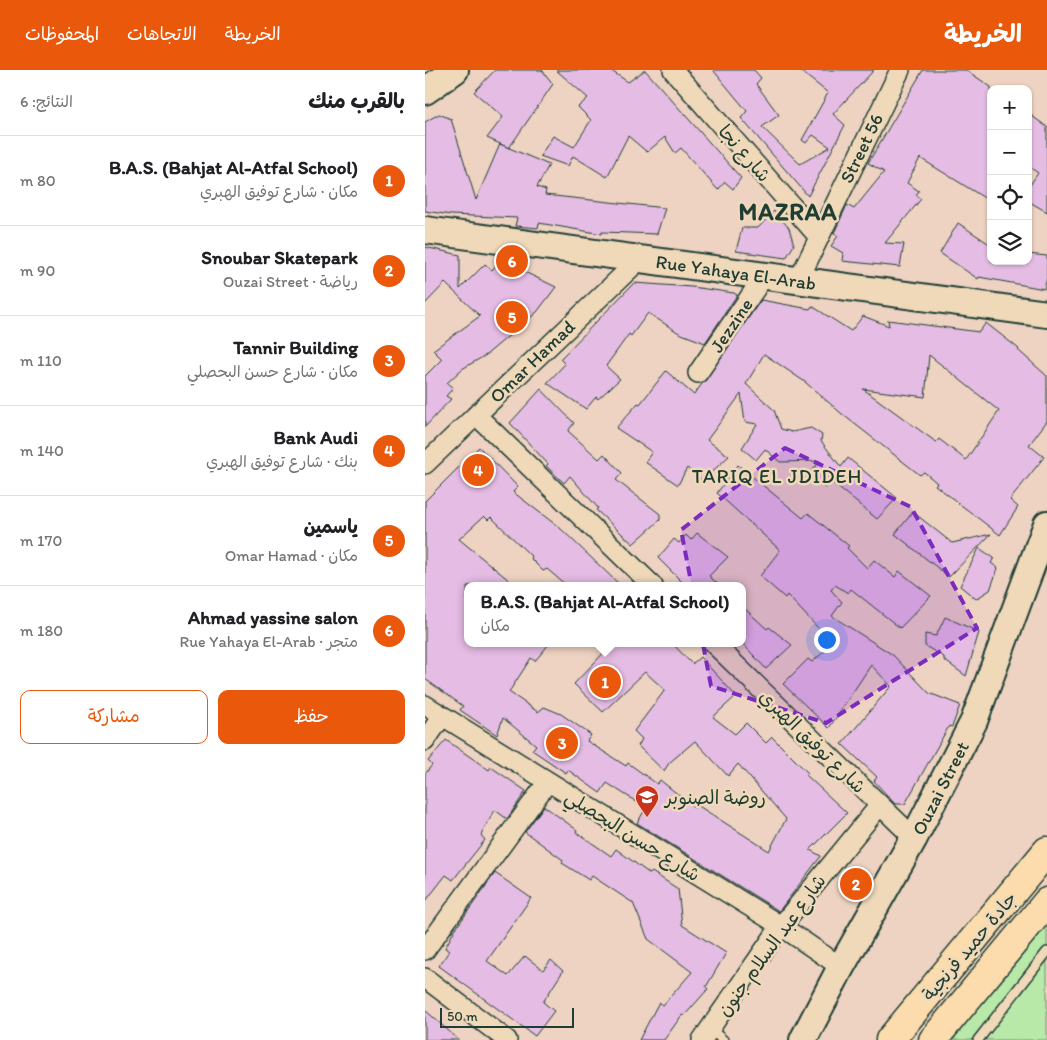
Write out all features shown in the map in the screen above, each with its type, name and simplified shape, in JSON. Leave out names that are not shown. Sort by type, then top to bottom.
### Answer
[{"type":"main road","name":"جادة حميد فرنجية","points":[[890,1040],[1047,851]]},
{"type":"main road","name":"جادة حميد فرنجية","points":[[933,1040],[1047,902]]},
{"type":"street","points":[[425,91],[455,70]]},
{"type":"street","name":"شارع نجا","points":[[673,70],[817,236]]},
{"type":"street","name":"Street 56","points":[[798,281],[817,236],[900,70]]},
{"type":"street","name":"Rue Yahaya El-Arab","points":[[426,231],[1047,314]]},
{"type":"street","name":"Omar Hamad","points":[[425,464],[640,259]]},
{"type":"street","name":"Jezzine","points":[[698,373],[764,276]]},
{"type":"street","points":[[476,415],[649,582]]},
{"type":"street","name":"Ouzai Street","points":[[803,1040],[841,967],[915,838],[974,722],[1047,524]]},
{"type":"street","name":"شارع توفيق الهبري","points":[[717,647],[915,838]]},
{"type":"street","name":"شارع حسن البحصلي","points":[[425,705],[547,783],[781,926],[841,967]]},
{"type":"street","points":[[425,740],[442,716]]},
{"type":"street","points":[[425,950],[547,783]]},
{"type":"street","name":"شارع عبد السلام جنون","points":[[712,1036],[781,926],[880,805]]},
{"type":"street","points":[[425,978],[507,1040]]},
{"type":"lane","points":[[978,1040],[1047,952]]},
{"type":"highlighted area","points":[[785,448],[911,507],[977,628],[826,723],[711,686],[681,530]]},
{"type":"green space","points":[[1047,921],[1047,1040],[953,1040]]},
{"type":"building","points":[[495,70],[542,70],[553,84],[509,148],[487,138],[503,117],[474,92]]},
{"type":"building","points":[[556,70],[610,70],[628,82],[645,70],[741,178],[733,189],[725,182],[718,190],[681,148],[675,153],[665,137],[647,152],[628,136],[607,177],[573,156],[568,166],[540,156],[553,136],[574,147],[591,120],[578,107],[588,98]]},
{"type":"building","points":[[713,70],[754,70],[761,78],[756,84],[779,115],[762,127],[800,164],[830,147],[813,135],[806,143],[802,140],[828,93],[799,70],[874,70],[833,114],[845,125],[808,196],[741,118],[747,111]]},
{"type":"building","points":[[923,70],[966,70],[988,85],[987,200],[920,158],[907,183],[919,191],[916,195],[921,199],[885,243],[904,244],[900,267],[842,261],[843,253],[831,246],[838,236],[834,233],[847,205],[854,209],[884,172],[868,163]]},
{"type":"building","points":[[439,114],[451,119],[476,200],[500,144],[549,165],[537,187],[546,190],[545,195],[665,208],[657,234],[602,232],[602,234],[539,223],[538,228],[515,226],[517,218],[451,215],[425,211],[425,122]]},
{"type":"building","points":[[1032,116],[1047,127],[1047,212],[1032,203],[1032,182],[1038,173],[1032,169]]},
{"type":"building","points":[[774,211],[789,228],[794,245],[786,258],[736,251],[742,228],[758,228]]},
{"type":"building","points":[[958,223],[987,242],[987,265],[1032,265],[1032,254],[1047,256],[1047,278],[1044,289],[979,277],[978,279],[940,253]]},
{"type":"building","points":[[425,247],[460,255],[460,289],[485,264],[492,270],[497,264],[506,271],[512,266],[556,287],[537,312],[486,355],[462,369],[447,383],[453,388],[446,396],[451,399],[425,427],[425,376],[442,359],[433,350],[480,316],[445,283],[425,304]]},
{"type":"building","points":[[634,283],[692,287],[737,295],[705,343],[679,333],[648,313],[631,336],[629,334],[606,366],[620,379],[598,399],[596,397],[586,409],[547,383],[565,364],[560,359]]},
{"type":"building","points":[[761,300],[810,309],[812,306],[851,331],[863,316],[889,326],[888,320],[979,332],[986,323],[1019,349],[1047,376],[1047,421],[1029,445],[1044,457],[1010,500],[1018,507],[1000,535],[935,485],[937,483],[924,472],[920,475],[842,414],[805,382],[764,354],[746,384],[774,410],[781,429],[792,432],[811,428],[822,435],[821,441],[841,467],[848,458],[897,498],[877,519],[830,481],[825,488],[808,476],[820,461],[780,462],[765,449],[756,460],[742,448],[757,424],[745,422],[741,394],[707,440],[729,456],[704,479],[699,479],[687,468],[678,485],[645,462],[652,452],[616,428],[638,403],[640,404],[666,371],[694,395]],"holes":[[[929,355],[999,411],[966,460],[939,439],[936,442],[863,389],[925,397]]]},
{"type":"building","points":[[541,389],[574,423],[568,431],[599,459],[604,454],[622,473],[616,480],[660,514],[660,520],[633,544],[596,510],[598,508],[570,476],[564,483],[546,466],[548,464],[510,423]]},
{"type":"building","points":[[479,447],[518,487],[513,492],[560,528],[617,582],[562,582],[547,569],[543,571],[531,559],[532,557],[491,517],[488,520],[484,516],[459,539],[511,582],[464,582],[464,647],[547,647],[535,661],[531,658],[509,692],[538,712],[544,707],[561,714],[591,735],[587,741],[626,766],[628,763],[657,784],[660,780],[695,808],[697,805],[769,851],[786,819],[738,764],[728,776],[695,741],[669,763],[664,771],[638,746],[642,739],[634,731],[665,690],[645,672],[603,712],[574,684],[609,647],[676,647],[692,664],[700,657],[736,696],[713,717],[735,734],[746,723],[766,743],[772,737],[808,773],[806,775],[847,813],[810,850],[821,856],[779,911],[637,823],[646,808],[607,783],[600,793],[568,770],[566,773],[532,750],[536,745],[503,718],[497,735],[460,710],[463,706],[425,679],[425,501]]},
{"type":"building","points":[[738,465],[803,518],[808,513],[849,546],[847,548],[867,568],[874,560],[895,577],[899,571],[931,596],[900,628],[851,589],[848,593],[835,585],[831,590],[842,602],[832,616],[893,655],[929,693],[960,705],[952,727],[949,726],[905,804],[895,804],[874,781],[877,777],[842,744],[891,686],[871,665],[829,728],[783,684],[808,659],[812,662],[833,644],[787,595],[785,598],[760,576],[780,550],[717,493]]},
{"type":"building","points":[[913,512],[952,543],[991,534],[949,577],[895,534]]},
{"type":"building","points":[[697,533],[728,557],[709,576],[716,582],[682,582],[658,558],[674,539],[679,543],[686,535],[691,540]]},
{"type":"building","points":[[979,548],[994,558],[991,563],[998,568],[990,590],[976,599],[960,586]]},
{"type":"building","points":[[746,610],[767,629],[769,627],[792,645],[766,669],[746,647]]},
{"type":"building","points":[[945,617],[979,632],[966,676],[944,660],[944,657],[925,646],[925,634],[936,636]]},
{"type":"building","points":[[446,740],[489,770],[491,767],[526,791],[507,819],[495,810],[481,835],[485,840],[453,880],[446,875],[425,902],[425,774],[432,765],[428,761]]},
{"type":"building","points":[[544,806],[577,830],[576,832],[611,856],[616,849],[650,874],[652,872],[678,889],[682,925],[726,953],[706,987],[708,989],[684,1016],[682,1015],[664,1040],[639,1040],[659,1002],[663,1005],[692,972],[648,939],[633,903],[592,876],[589,880],[562,863],[563,860],[525,832]]},
{"type":"building","points":[[495,873],[531,898],[487,961],[508,976],[525,956],[543,970],[551,960],[563,971],[543,1002],[554,1011],[535,1036],[439,966],[449,951],[445,948],[454,931]]},
{"type":"building","points":[[425,1010],[459,1040],[425,1040]]},
{"type":"place","name":"Ahmad yassine salon","points":[[512,261]]},
{"type":"place","name":"ياسمين","points":[[512,317]]},
{"type":"place","name":"Bank Audi","points":[[478,470]]},
{"type":"place","name":"B.A.S. (Bahjat Al-Atfal School)","points":[[605,682]]},
{"type":"place","name":"Tannir Building","points":[[562,743]]},
{"type":"place","name":"روضة الصنوبر","points":[[647,818]]},
{"type":"place","name":"Snoubar Skatepark","points":[[856,884]]},
{"type":"district","name":"MAZRAA","points":[[788,212]]},
{"type":"district","name":"TARIQ EL JDIDEH","points":[[777,476]]}]
